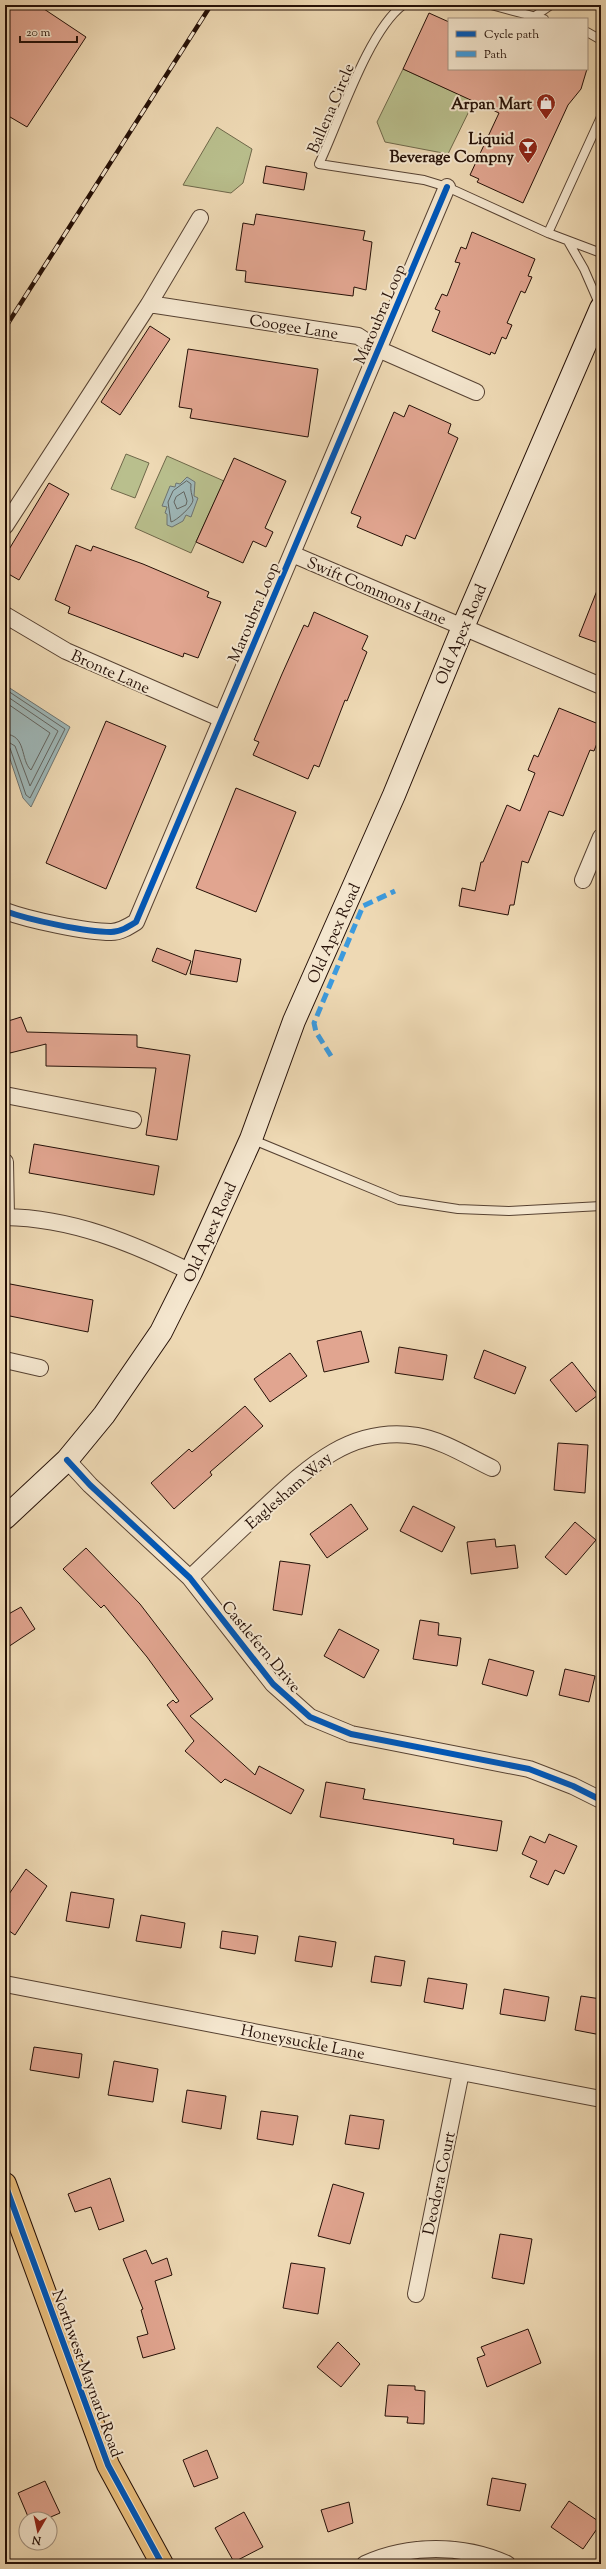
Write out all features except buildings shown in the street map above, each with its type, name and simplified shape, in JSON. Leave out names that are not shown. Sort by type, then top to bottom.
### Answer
[{"type":"main road","name":"Old Apex Road","points":[[5,1518],[67,1460],[104,1415],[161,1332],[191,1272],[250,1139],[294,1021],[394,795],[463,627],[601,308]]},
{"type":"main road","name":"Northwest Maynard Road","points":[[5,2184],[108,2465],[162,2564]]},
{"type":"street","name":"Maroubra Loop","points":[[5,911],[58,924],[111,932],[123,929],[136,922],[447,187]]},
{"type":"street","points":[[5,526],[149,304],[200,218]]},
{"type":"street","name":"Coogee Lane","points":[[149,304],[358,336],[378,349],[476,392]]},
{"type":"street","name":"Swift Commons Lane","points":[[292,554],[601,686]]},
{"type":"street","name":"Bronte Lane","points":[[5,615],[66,651],[222,719]]},
{"type":"street","points":[[583,880],[601,837]]},
{"type":"street","points":[[5,1095],[133,1120]]},
{"type":"street","points":[[5,1162],[6,1217],[74,1226],[105,1234],[139,1247],[191,1272]]},
{"type":"street","points":[[5,1360],[40,1368]]},
{"type":"street","name":"Eaglesham Way","points":[[190,1578],[314,1463],[353,1441],[374,1436],[418,1436],[446,1446],[492,1468]]},
{"type":"street","name":"Castlefern Drive","points":[[67,1460],[86,1480],[190,1578],[273,1684],[310,1717],[351,1734],[529,1769],[573,1786],[601,1800]]},
{"type":"street","name":"Honeysuckle Lane","points":[[5,1984],[601,2099]]},
{"type":"street","name":"Deodora Court","points":[[416,2294],[461,2072]]},
{"type":"street","points":[[365,2564],[396,2553],[419,2549],[470,2552],[507,2564]]},
{"type":"lane","name":"Ballena Circle","points":[[403,5],[394,11],[376,35],[320,164],[424,180],[447,187],[569,243],[601,253]]},
{"type":"lane","points":[[491,5],[541,18]]},
{"type":"lane","points":[[535,16],[551,5]]},
{"type":"lane","points":[[588,33],[601,40]]},
{"type":"lane","points":[[548,233],[601,117]]},
{"type":"lane","points":[[569,243],[584,269],[601,308]]},
{"type":"lane","points":[[250,1139],[399,1200],[458,1208],[509,1211],[601,1206]]},
{"type":"green space","points":[[403,69],[474,101],[448,154],[385,142],[377,122]]},
{"type":"green space","points":[[217,127],[252,149],[243,183],[231,193],[183,185]]},
{"type":"green space","points":[[126,454],[149,463],[135,498],[111,489]]},
{"type":"green space","points":[[167,456],[224,481],[191,553],[135,528]]},
{"type":"water","points":[[187,477],[195,482],[194,496],[198,498],[191,517],[186,515],[183,521],[172,527],[167,525],[167,514],[165,513],[167,507],[162,506],[170,486],[175,487],[176,483],[180,484]]},
{"type":"water","points":[[5,685],[70,727],[31,807],[23,798],[5,744]]},
{"type":"railway","points":[[5,328],[211,5]]},
{"type":"marked path","points":[[331,1056],[316,1032],[314,1023],[363,906],[395,891]]},
{"type":"cycle path","points":[[5,911],[58,925],[87,930],[111,932],[118,931],[136,922],[447,187]]},
{"type":"cycle path","points":[[67,1460],[90,1485],[190,1578],[273,1684],[310,1717],[351,1734],[529,1769],[573,1786],[601,1800]]},
{"type":"cycle path","points":[[5,2184],[108,2465],[162,2564]]},
{"type":"place","name":"Arpan Mart","points":[[546,120]]},
{"type":"place","name":"Liquid Beverage Compny","points":[[528,164]]}]
